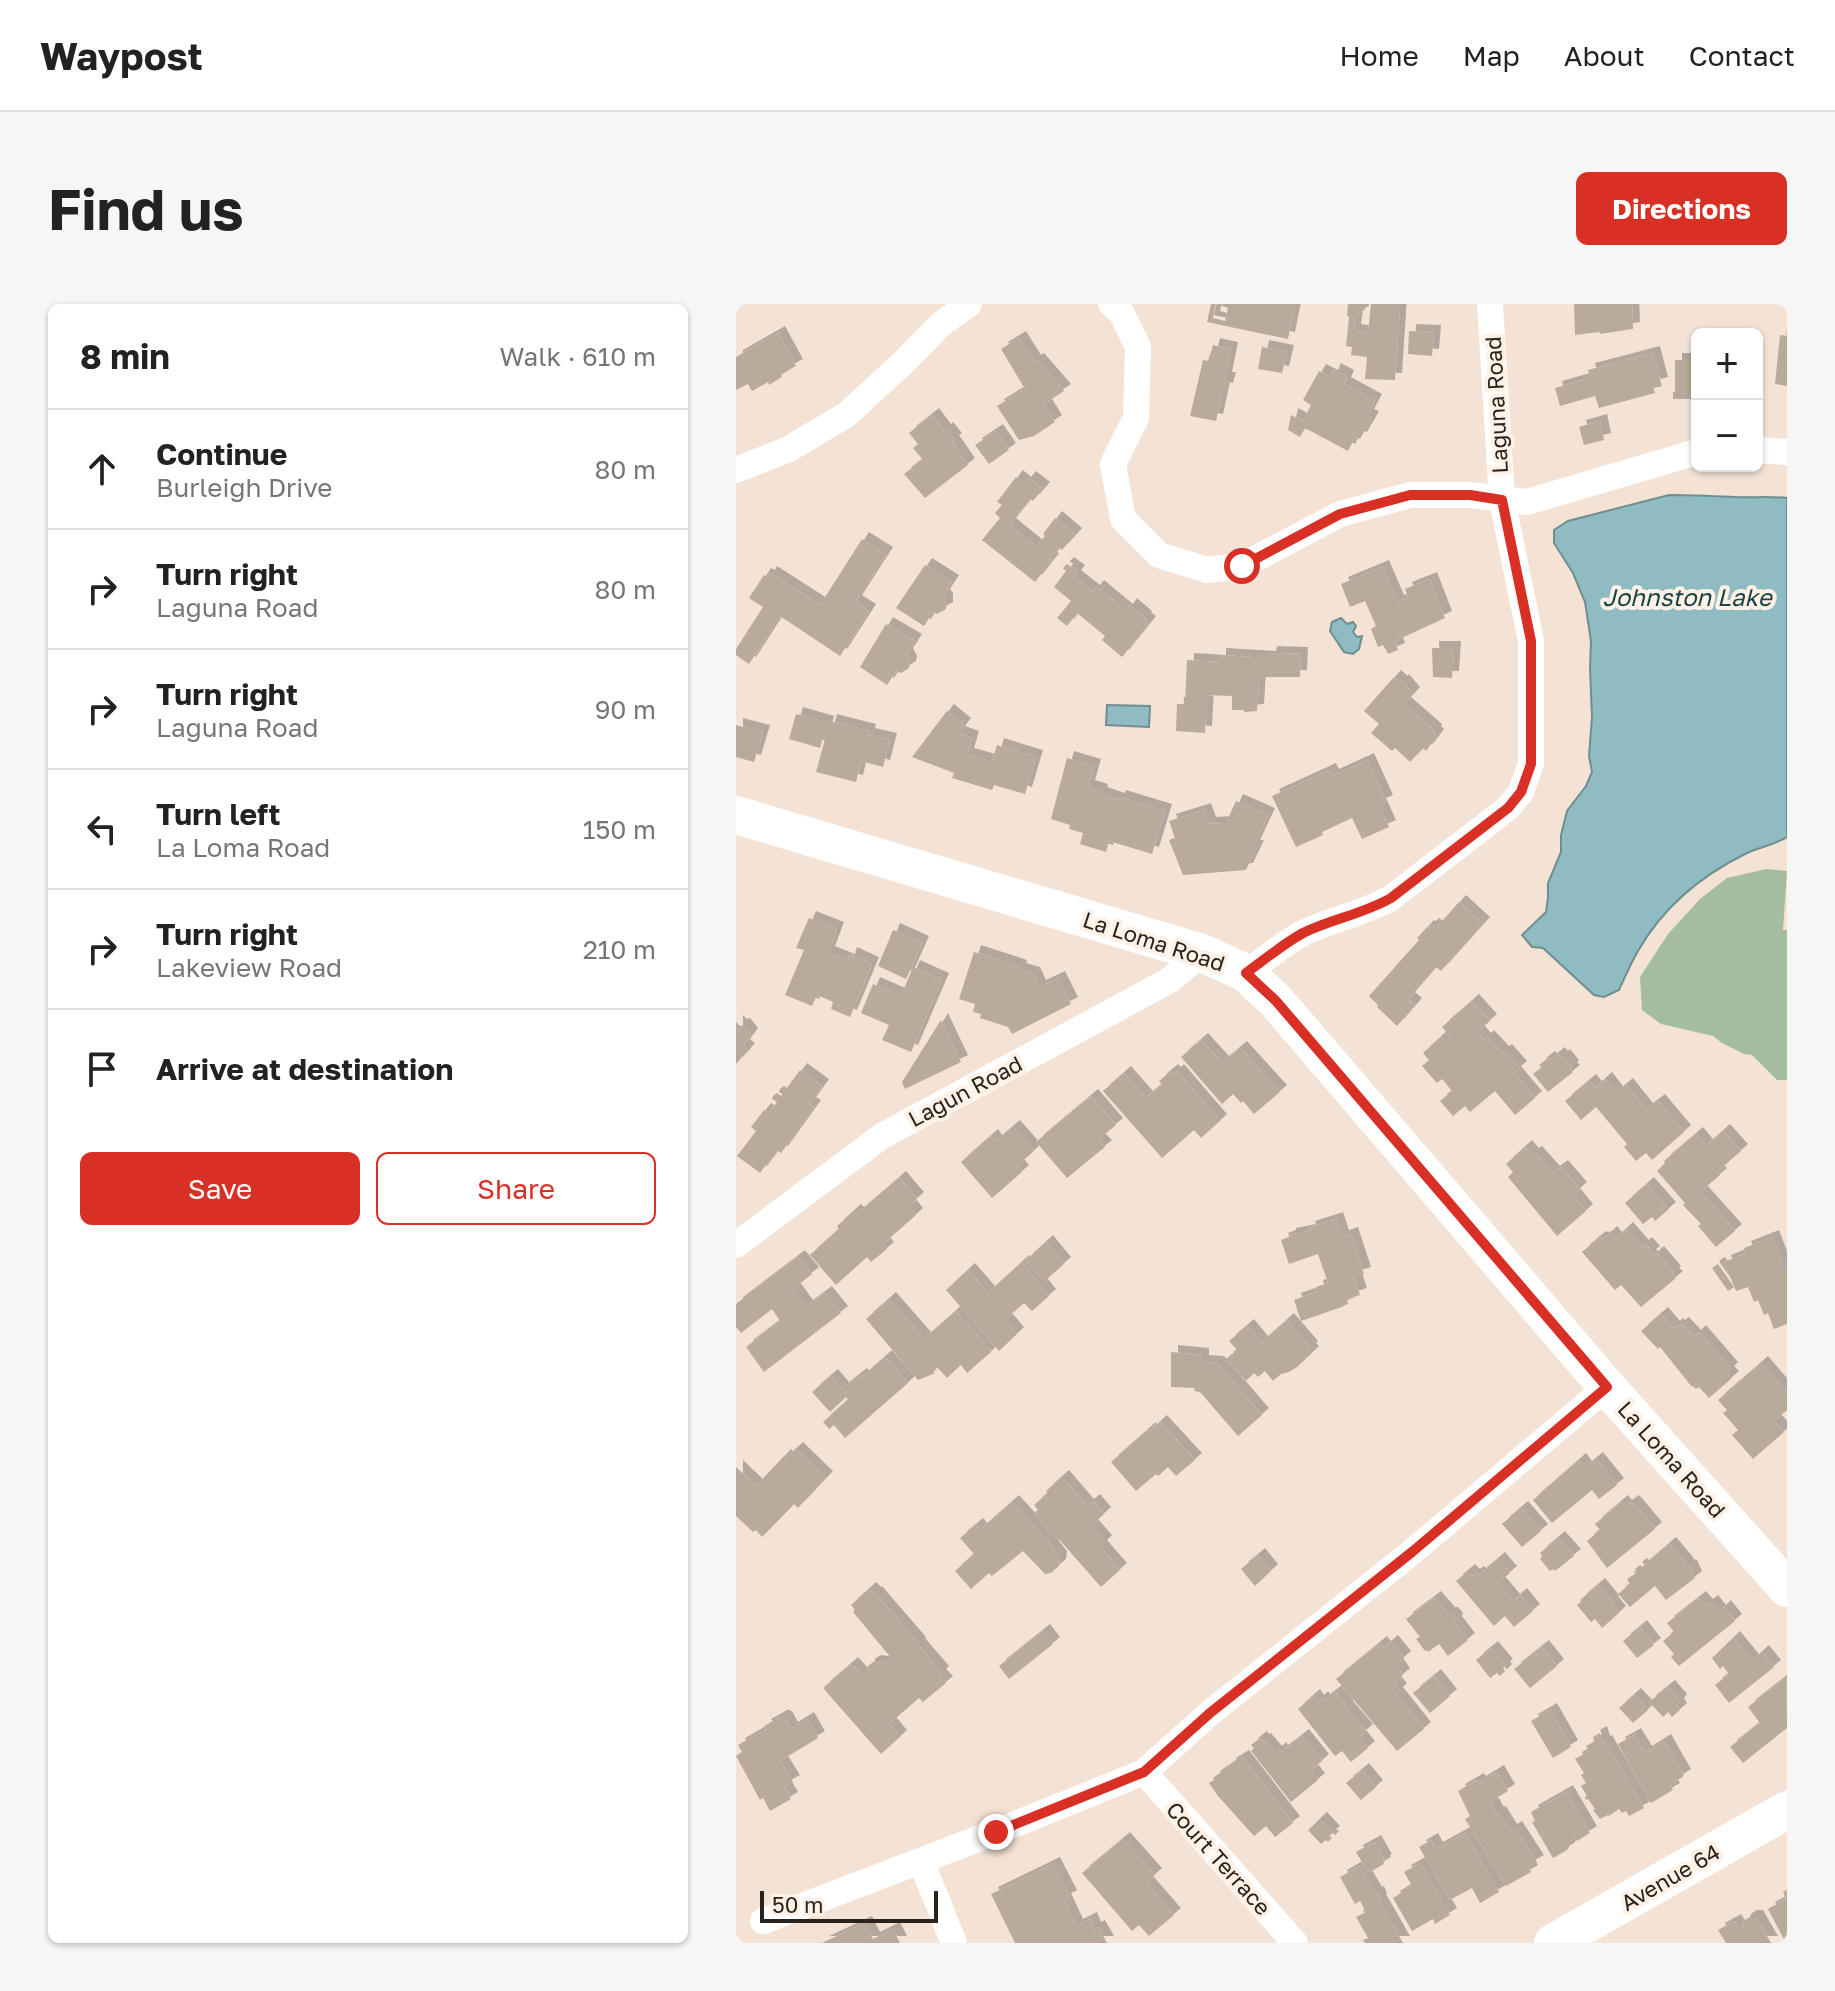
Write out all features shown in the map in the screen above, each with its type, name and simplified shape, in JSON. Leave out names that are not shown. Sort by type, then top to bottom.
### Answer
[{"type":"street","points":[[736,470],[787,450],[846,415],[941,324],[969,304]]},
{"type":"street","points":[[1111,304],[1121,312],[1138,347],[1136,418],[1113,464],[1123,519],[1159,555],[1207,570],[1242,566],[1340,514],[1410,495],[1470,495],[1527,502],[1691,454]]},
{"type":"street","name":"Laguna Road","points":[[1246,973],[1306,932],[1373,908],[1391,898],[1508,808],[1521,792],[1531,764],[1531,641],[1502,500],[1490,304]]},
{"type":"street","points":[[1763,450],[1787,452]]},
{"type":"street","name":"La Loma Road","points":[[736,815],[1202,953],[1246,973],[1276,1001],[1607,1387],[1787,1588]]},
{"type":"street","name":"Lagun Road","points":[[736,1245],[882,1136],[1170,980],[1202,953]]},
{"type":"street","points":[[763,1921],[1144,1772],[1210,1713],[1412,1552],[1607,1387]]},
{"type":"street","name":"Court Terrace","points":[[1144,1772],[1295,1943]]},
{"type":"street","name":"Avenue 64","points":[[1553,1943],[1787,1810]]},
{"type":"street","points":[[921,1861],[954,1943]]},
{"type":"green space","points":[[1766,869],[1787,871],[1783,930],[1787,930],[1787,1080],[1777,1080],[1752,1055],[1744,1054],[1713,1036],[1661,1024],[1642,1010],[1640,977],[1668,934],[1700,899],[1727,878]]},
{"type":"water","name":"Johnston Lake","points":[[1669,495],[1787,498],[1787,837],[1730,862],[1685,894],[1648,935],[1619,990],[1604,997],[1594,995],[1543,948],[1532,947],[1522,935],[1546,912],[1548,883],[1561,852],[1561,835],[1567,811],[1586,786],[1592,772],[1589,756],[1591,641],[1585,602],[1573,573],[1554,543],[1554,530],[1568,521]]},
{"type":"water","points":[[1341,618],[1347,624],[1353,622],[1356,626],[1353,632],[1357,637],[1362,636],[1359,649],[1353,654],[1344,652],[1330,631],[1332,622]]},
{"type":"water","points":[[1107,705],[1150,706],[1149,727],[1106,725]]},
{"type":"building","points":[[1211,304],[1216,304],[1213,318],[1225,321],[1228,308],[1217,304],[1295,304],[1288,339],[1207,322]]},
{"type":"building","points":[[1348,304],[1369,304],[1356,317],[1354,331],[1368,333],[1371,304],[1400,304],[1395,380],[1365,379],[1367,357],[1351,355],[1352,347],[1346,346]]},
{"type":"building","points":[[1574,304],[1632,304],[1633,329],[1575,335]]},
{"type":"building","points":[[1409,331],[1434,332],[1432,356],[1408,354]]},
{"type":"building","points":[[778,333],[796,366],[769,385],[768,382],[752,391],[748,384],[736,390],[736,357]]},
{"type":"building","points":[[1780,335],[1787,336],[1787,386],[1775,384]]},
{"type":"building","points":[[1019,338],[1034,362],[1037,360],[1064,391],[1044,404],[1055,422],[1034,436],[1019,440],[997,406],[1025,389],[1001,349]]},
{"type":"building","points":[[1213,345],[1231,349],[1225,379],[1229,379],[1226,390],[1223,389],[1216,421],[1190,416],[1203,360],[1209,361]]},
{"type":"building","points":[[1262,347],[1287,352],[1282,373],[1258,369]]},
{"type":"building","points":[[1653,353],[1661,384],[1653,386],[1655,393],[1599,408],[1595,396],[1560,406],[1555,388],[1590,378],[1588,370]]},
{"type":"building","points":[[1675,360],[1691,360],[1691,399],[1673,399]]},
{"type":"building","points":[[1334,370],[1347,377],[1344,384],[1375,401],[1367,416],[1372,418],[1360,439],[1355,437],[1348,451],[1305,428],[1300,437],[1288,430],[1291,415],[1303,421],[1311,405],[1303,400],[1319,371],[1331,377]]},
{"type":"building","points":[[932,415],[955,440],[952,442],[968,465],[925,498],[904,474],[923,460],[913,448],[918,444],[909,433]]},
{"type":"building","points":[[1600,421],[1604,440],[1584,445],[1579,427]]},
{"type":"building","points":[[996,431],[1009,450],[989,464],[975,445]]},
{"type":"building","points":[[1016,477],[1024,484],[1029,478],[1043,489],[1033,501],[1030,499],[1009,525],[1036,547],[1055,518],[1075,535],[1062,550],[1059,547],[1035,582],[982,540],[1000,518],[995,513],[1002,505],[997,502]]},
{"type":"building","points":[[862,539],[886,554],[855,602],[869,611],[840,656],[780,616],[749,664],[736,655],[736,649],[763,607],[749,598],[764,575],[768,577],[770,573],[820,605]]},
{"type":"building","points":[[1067,564],[1078,572],[1074,577],[1093,592],[1097,587],[1126,611],[1130,605],[1149,623],[1122,657],[1102,640],[1105,636],[1077,613],[1067,626],[1057,618],[1071,601],[1054,587],[1066,571],[1063,568]]},
{"type":"building","points":[[925,565],[952,582],[943,596],[946,609],[937,614],[933,612],[924,626],[896,608]]},
{"type":"building","points":[[1382,567],[1397,602],[1408,597],[1405,589],[1430,579],[1445,618],[1395,641],[1398,650],[1388,654],[1383,645],[1378,647],[1371,629],[1376,626],[1365,601],[1350,607],[1341,584]]},
{"type":"building","points":[[886,624],[915,641],[906,655],[909,668],[901,673],[896,671],[887,685],[860,667]]},
{"type":"building","points":[[1432,648],[1454,648],[1452,678],[1433,677]]},
{"type":"building","points":[[1270,653],[1301,654],[1300,677],[1259,677],[1257,711],[1232,710],[1232,696],[1207,695],[1205,733],[1176,731],[1177,704],[1185,704],[1187,660],[1219,662],[1219,655],[1269,658]]},
{"type":"building","points":[[1394,677],[1413,694],[1404,704],[1437,736],[1426,751],[1423,748],[1410,762],[1371,733],[1379,724],[1364,711]]},
{"type":"building","points":[[947,711],[964,725],[958,733],[972,738],[967,755],[992,762],[997,745],[1036,757],[1025,794],[994,785],[992,790],[952,778],[954,773],[912,757]]},
{"type":"building","points":[[796,714],[827,723],[820,748],[789,739]]},
{"type":"building","points":[[830,721],[890,740],[883,767],[861,761],[856,782],[816,772]]},
{"type":"building","points":[[736,725],[763,732],[754,762],[736,757]]},
{"type":"building","points":[[1067,758],[1094,766],[1088,787],[1101,791],[1100,794],[1165,811],[1152,854],[1109,841],[1106,852],[1080,844],[1083,833],[1051,819]]},
{"type":"building","points":[[1367,760],[1386,802],[1379,805],[1389,827],[1362,839],[1352,818],[1296,847],[1272,796],[1329,770],[1332,776]]},
{"type":"building","points":[[1236,801],[1268,815],[1246,870],[1183,875],[1169,840],[1175,838],[1169,821],[1204,810],[1209,824],[1226,823]]},
{"type":"building","points":[[1459,902],[1483,924],[1441,971],[1436,967],[1408,999],[1415,1005],[1397,1026],[1369,996],[1427,927],[1432,925],[1436,928]]},
{"type":"building","points":[[809,918],[837,929],[828,953],[848,961],[850,954],[872,964],[850,1017],[831,1009],[833,1002],[817,995],[812,1006],[785,995],[804,950],[796,948]]},
{"type":"building","points":[[893,930],[922,943],[906,979],[878,966]]},
{"type":"building","points":[[974,952],[1033,974],[1039,987],[1058,978],[1071,1004],[1012,1034],[1008,1027],[980,1018],[981,1014],[973,1012],[975,1004],[959,999]]},
{"type":"building","points":[[913,967],[942,980],[911,1052],[882,1040],[889,1025],[861,1013],[873,984],[901,996]]},
{"type":"building","points":[[1472,1001],[1490,1021],[1477,1032],[1484,1040],[1487,1037],[1502,1053],[1505,1051],[1520,1068],[1514,1073],[1535,1098],[1515,1115],[1495,1091],[1470,1112],[1465,1106],[1453,1116],[1440,1101],[1452,1091],[1442,1079],[1437,1083],[1422,1066],[1429,1060],[1423,1053],[1441,1037],[1445,1042],[1450,1037],[1442,1027]]},
{"type":"building","points":[[941,1020],[961,1062],[905,1089],[902,1082]]},
{"type":"building","points":[[736,1022],[751,1035],[743,1046],[748,1050],[736,1064]]},
{"type":"building","points":[[1201,1040],[1222,1063],[1240,1048],[1280,1092],[1254,1114],[1233,1094],[1222,1104],[1181,1057]]},
{"type":"building","points":[[1558,1054],[1561,1058],[1563,1056],[1573,1072],[1548,1092],[1533,1074],[1542,1067],[1539,1065]]},
{"type":"building","points":[[800,1070],[822,1086],[809,1104],[814,1107],[781,1153],[777,1150],[760,1173],[737,1156],[756,1131],[751,1127],[764,1110],[769,1113],[777,1102],[772,1099],[773,1096],[777,1093],[781,1096]]},
{"type":"building","points":[[1171,1071],[1174,1074],[1177,1071],[1220,1121],[1201,1138],[1194,1130],[1162,1158],[1103,1091],[1124,1073],[1146,1098]]},
{"type":"building","points":[[1605,1079],[1616,1093],[1626,1085],[1646,1110],[1658,1101],[1684,1132],[1652,1160],[1646,1153],[1636,1161],[1624,1147],[1627,1144],[1596,1107],[1581,1120],[1565,1101],[1589,1081],[1595,1088]]},
{"type":"building","points":[[1091,1096],[1116,1125],[1098,1140],[1105,1147],[1067,1178],[1036,1142]]},
{"type":"building","points":[[1013,1127],[1034,1151],[1017,1166],[1022,1172],[992,1198],[961,1162],[991,1136],[995,1142]]},
{"type":"building","points":[[1723,1131],[1741,1151],[1700,1192],[1735,1231],[1716,1247],[1698,1226],[1701,1224],[1683,1205],[1685,1203],[1657,1171],[1664,1161],[1696,1134],[1706,1146]]},
{"type":"building","points":[[1525,1147],[1532,1155],[1535,1153],[1553,1173],[1561,1167],[1580,1189],[1573,1195],[1586,1211],[1557,1236],[1508,1177],[1513,1172],[1506,1164]]},
{"type":"building","points":[[899,1178],[917,1199],[909,1206],[916,1215],[883,1244],[887,1249],[871,1262],[867,1257],[836,1285],[810,1255],[854,1211],[857,1214]]},
{"type":"building","points":[[1647,1184],[1669,1209],[1655,1221],[1652,1217],[1643,1224],[1625,1203]]},
{"type":"building","points":[[1336,1219],[1342,1237],[1351,1234],[1364,1274],[1354,1277],[1360,1295],[1347,1299],[1348,1304],[1339,1308],[1301,1321],[1294,1300],[1317,1292],[1316,1287],[1328,1283],[1318,1254],[1289,1264],[1281,1240]]},
{"type":"building","points":[[1626,1229],[1642,1247],[1645,1244],[1653,1253],[1649,1256],[1651,1258],[1657,1253],[1676,1278],[1641,1307],[1621,1285],[1615,1290],[1582,1252],[1599,1238],[1605,1238],[1610,1233],[1615,1239]]},
{"type":"building","points":[[1772,1237],[1784,1268],[1787,1266],[1787,1324],[1774,1329],[1768,1313],[1764,1315],[1758,1300],[1754,1302],[1748,1287],[1736,1291],[1724,1262],[1746,1253],[1744,1248]]},
{"type":"building","points":[[1046,1242],[1064,1264],[1045,1281],[1026,1260]]},
{"type":"building","points":[[798,1257],[812,1274],[793,1289],[806,1307],[825,1293],[841,1313],[764,1372],[746,1347],[780,1321],[772,1309],[741,1333],[736,1327],[736,1304]]},
{"type":"building","points":[[1022,1262],[1049,1296],[1032,1311],[1024,1303],[1005,1320],[1017,1334],[999,1351],[946,1290],[968,1270],[988,1293]]},
{"type":"building","points":[[1718,1264],[1734,1287],[1728,1291],[1712,1268]]},
{"type":"building","points":[[889,1299],[924,1339],[956,1311],[991,1352],[967,1373],[961,1365],[947,1378],[937,1367],[933,1374],[918,1380],[866,1319]]},
{"type":"building","points":[[1661,1314],[1673,1328],[1682,1324],[1694,1337],[1699,1332],[1731,1369],[1727,1373],[1732,1378],[1709,1398],[1699,1387],[1692,1387],[1660,1347],[1658,1349],[1641,1331]]},
{"type":"building","points":[[1287,1320],[1312,1353],[1297,1367],[1273,1381],[1265,1371],[1258,1377],[1254,1373],[1246,1381],[1226,1359],[1237,1350],[1229,1341],[1247,1326],[1261,1343]]},
{"type":"building","points":[[1171,1352],[1202,1355],[1202,1362],[1217,1363],[1262,1415],[1238,1436],[1200,1392],[1194,1391],[1195,1388],[1171,1387]]},
{"type":"building","points":[[885,1357],[908,1383],[845,1438],[834,1425],[829,1429],[823,1422],[848,1400],[846,1397],[830,1412],[812,1392],[831,1376],[842,1389]]},
{"type":"building","points":[[1761,1363],[1787,1393],[1787,1410],[1774,1421],[1784,1432],[1753,1459],[1732,1435],[1738,1430],[1723,1413],[1727,1410],[1718,1400]]},
{"type":"building","points":[[1160,1422],[1195,1460],[1176,1476],[1168,1467],[1136,1491],[1111,1462]]},
{"type":"building","points":[[796,1449],[826,1478],[798,1508],[794,1504],[762,1537],[736,1516],[736,1467],[756,1486],[784,1456],[786,1458]]},
{"type":"building","points":[[1596,1459],[1617,1485],[1599,1499],[1592,1490],[1552,1523],[1533,1500],[1579,1460],[1585,1468]]},
{"type":"building","points":[[1062,1477],[1087,1506],[1093,1501],[1104,1514],[1091,1526],[1105,1542],[1100,1547],[1120,1570],[1101,1587],[1050,1533],[1035,1512],[1038,1510],[1034,1505]]},
{"type":"building","points":[[1012,1502],[1053,1547],[1060,1558],[1059,1566],[1045,1574],[1023,1551],[971,1589],[955,1571],[974,1554],[960,1538],[976,1525],[980,1530]]},
{"type":"building","points":[[1621,1502],[1625,1507],[1632,1502],[1655,1529],[1607,1568],[1587,1541],[1600,1530],[1595,1524]]},
{"type":"building","points":[[1521,1508],[1541,1531],[1522,1547],[1502,1524]]},
{"type":"building","points":[[1558,1538],[1574,1556],[1555,1571],[1550,1571],[1540,1559],[1540,1553]]},
{"type":"building","points":[[1669,1544],[1690,1567],[1695,1578],[1666,1600],[1655,1586],[1630,1607],[1618,1594],[1630,1584],[1627,1579],[1638,1572],[1635,1569],[1640,1565],[1642,1567]]},
{"type":"building","points":[[1258,1555],[1271,1571],[1255,1586],[1241,1569]]},
{"type":"building","points":[[1498,1559],[1510,1573],[1498,1583],[1513,1601],[1520,1595],[1533,1611],[1514,1627],[1505,1616],[1494,1626],[1456,1581],[1468,1571],[1473,1576],[1479,1575]]},
{"type":"building","points":[[1598,1585],[1619,1613],[1602,1628],[1595,1619],[1591,1622],[1577,1605]]},
{"type":"building","points":[[869,1589],[919,1644],[942,1673],[939,1676],[946,1683],[923,1702],[919,1698],[889,1724],[900,1737],[881,1754],[823,1688],[851,1664],[864,1678],[873,1662],[884,1661],[887,1664],[892,1659],[853,1612],[855,1610],[851,1605]]},
{"type":"building","points":[[1434,1598],[1456,1620],[1455,1623],[1468,1640],[1448,1656],[1439,1644],[1425,1651],[1416,1639],[1420,1637],[1406,1619]]},
{"type":"building","points":[[1699,1598],[1706,1606],[1711,1602],[1719,1612],[1724,1607],[1735,1621],[1679,1666],[1663,1641],[1674,1632],[1667,1623]]},
{"type":"building","points":[[1640,1627],[1654,1645],[1637,1658],[1623,1641]]},
{"type":"building","points":[[1043,1631],[1053,1644],[1009,1679],[999,1666]]},
{"type":"building","points":[[1733,1638],[1752,1661],[1762,1652],[1774,1667],[1729,1703],[1715,1685],[1729,1674],[1723,1666],[1720,1669],[1712,1658]]},
{"type":"building","points":[[1391,1642],[1404,1658],[1396,1665],[1403,1675],[1394,1683],[1400,1690],[1396,1694],[1424,1729],[1397,1751],[1336,1679],[1380,1643],[1384,1648]]},
{"type":"building","points":[[1542,1647],[1557,1666],[1530,1688],[1514,1669]]},
{"type":"building","points":[[1491,1648],[1506,1666],[1500,1676],[1497,1673],[1490,1678],[1476,1660]]},
{"type":"building","points":[[1434,1676],[1450,1696],[1430,1713],[1413,1693]]},
{"type":"building","points":[[1786,1677],[1787,1728],[1743,1763],[1730,1747],[1760,1723],[1748,1707]]},
{"type":"building","points":[[1668,1687],[1680,1701],[1677,1705],[1680,1710],[1672,1717],[1668,1712],[1663,1717],[1649,1702]]},
{"type":"building","points":[[1335,1692],[1366,1731],[1359,1737],[1368,1748],[1351,1762],[1342,1751],[1335,1756],[1298,1709],[1313,1696],[1317,1702],[1321,1698],[1323,1701]]},
{"type":"building","points":[[1634,1695],[1648,1710],[1633,1723],[1619,1708]]},
{"type":"building","points":[[1550,1710],[1571,1747],[1553,1758],[1531,1721]]},
{"type":"building","points":[[782,1716],[791,1729],[807,1719],[818,1738],[780,1761],[793,1782],[784,1787],[791,1799],[770,1811],[763,1798],[760,1800],[736,1756],[742,1752],[738,1745]]},
{"type":"building","points":[[1600,1733],[1603,1743],[1644,1808],[1629,1816],[1619,1809],[1600,1819],[1586,1800],[1581,1786],[1586,1783],[1581,1775],[1584,1773],[1575,1759],[1589,1751],[1586,1746],[1595,1741],[1593,1737]]},
{"type":"building","points":[[1634,1735],[1645,1753],[1664,1741],[1684,1776],[1670,1785],[1673,1790],[1651,1803],[1618,1744]]},
{"type":"building","points":[[1302,1736],[1322,1761],[1310,1770],[1318,1780],[1291,1802],[1251,1751],[1254,1748],[1251,1745],[1260,1738],[1275,1753],[1279,1749],[1281,1752]]},
{"type":"building","points":[[1242,1757],[1293,1823],[1275,1837],[1266,1826],[1254,1836],[1209,1783]]},
{"type":"building","points":[[1362,1770],[1376,1787],[1361,1800],[1346,1783]]},
{"type":"building","points":[[1497,1772],[1508,1791],[1490,1802],[1510,1831],[1515,1828],[1537,1862],[1528,1867],[1531,1872],[1506,1886],[1465,1819],[1470,1816],[1458,1791]]},
{"type":"building","points":[[1566,1792],[1590,1833],[1569,1842],[1567,1850],[1553,1858],[1532,1822],[1535,1821],[1531,1812]]},
{"type":"building","points":[[1320,1819],[1333,1833],[1328,1842],[1326,1840],[1321,1844],[1308,1830]]},
{"type":"building","points":[[1465,1833],[1499,1892],[1480,1903],[1472,1888],[1450,1900],[1419,1847],[1431,1840],[1436,1849]]},
{"type":"building","points":[[1123,1839],[1155,1875],[1146,1883],[1174,1915],[1149,1936],[1139,1925],[1132,1931],[1082,1873]]},
{"type":"building","points":[[1374,1842],[1385,1861],[1370,1872],[1356,1852]]},
{"type":"building","points":[[1420,1863],[1450,1915],[1435,1924],[1433,1919],[1412,1931],[1393,1898],[1412,1886],[1404,1872]]},
{"type":"building","points":[[1053,1864],[1070,1897],[1064,1900],[1076,1926],[1090,1919],[1094,1929],[1098,1927],[1107,1943],[1015,1943],[991,1894]]},
{"type":"building","points":[[1359,1866],[1403,1943],[1365,1943],[1363,1940],[1368,1938],[1356,1917],[1366,1912],[1360,1901],[1355,1904],[1340,1877]]},
{"type":"building","points":[[1787,1890],[1786,1943],[1768,1909],[1786,1899],[1783,1892]]},
{"type":"building","points":[[1750,1917],[1756,1917],[1771,1943],[1726,1943],[1718,1930],[1734,1921],[1740,1930]]},
{"type":"building","points":[[865,1923],[873,1939],[893,1929],[900,1943],[822,1943]]},
{"type":"route","points":[[996,1832],[1144,1772],[1210,1713],[1412,1552],[1607,1387],[1276,1001],[1246,973],[1306,932],[1373,908],[1391,898],[1508,808],[1521,792],[1531,764],[1531,641],[1502,500],[1470,495],[1410,495],[1340,514],[1242,566]]}]
